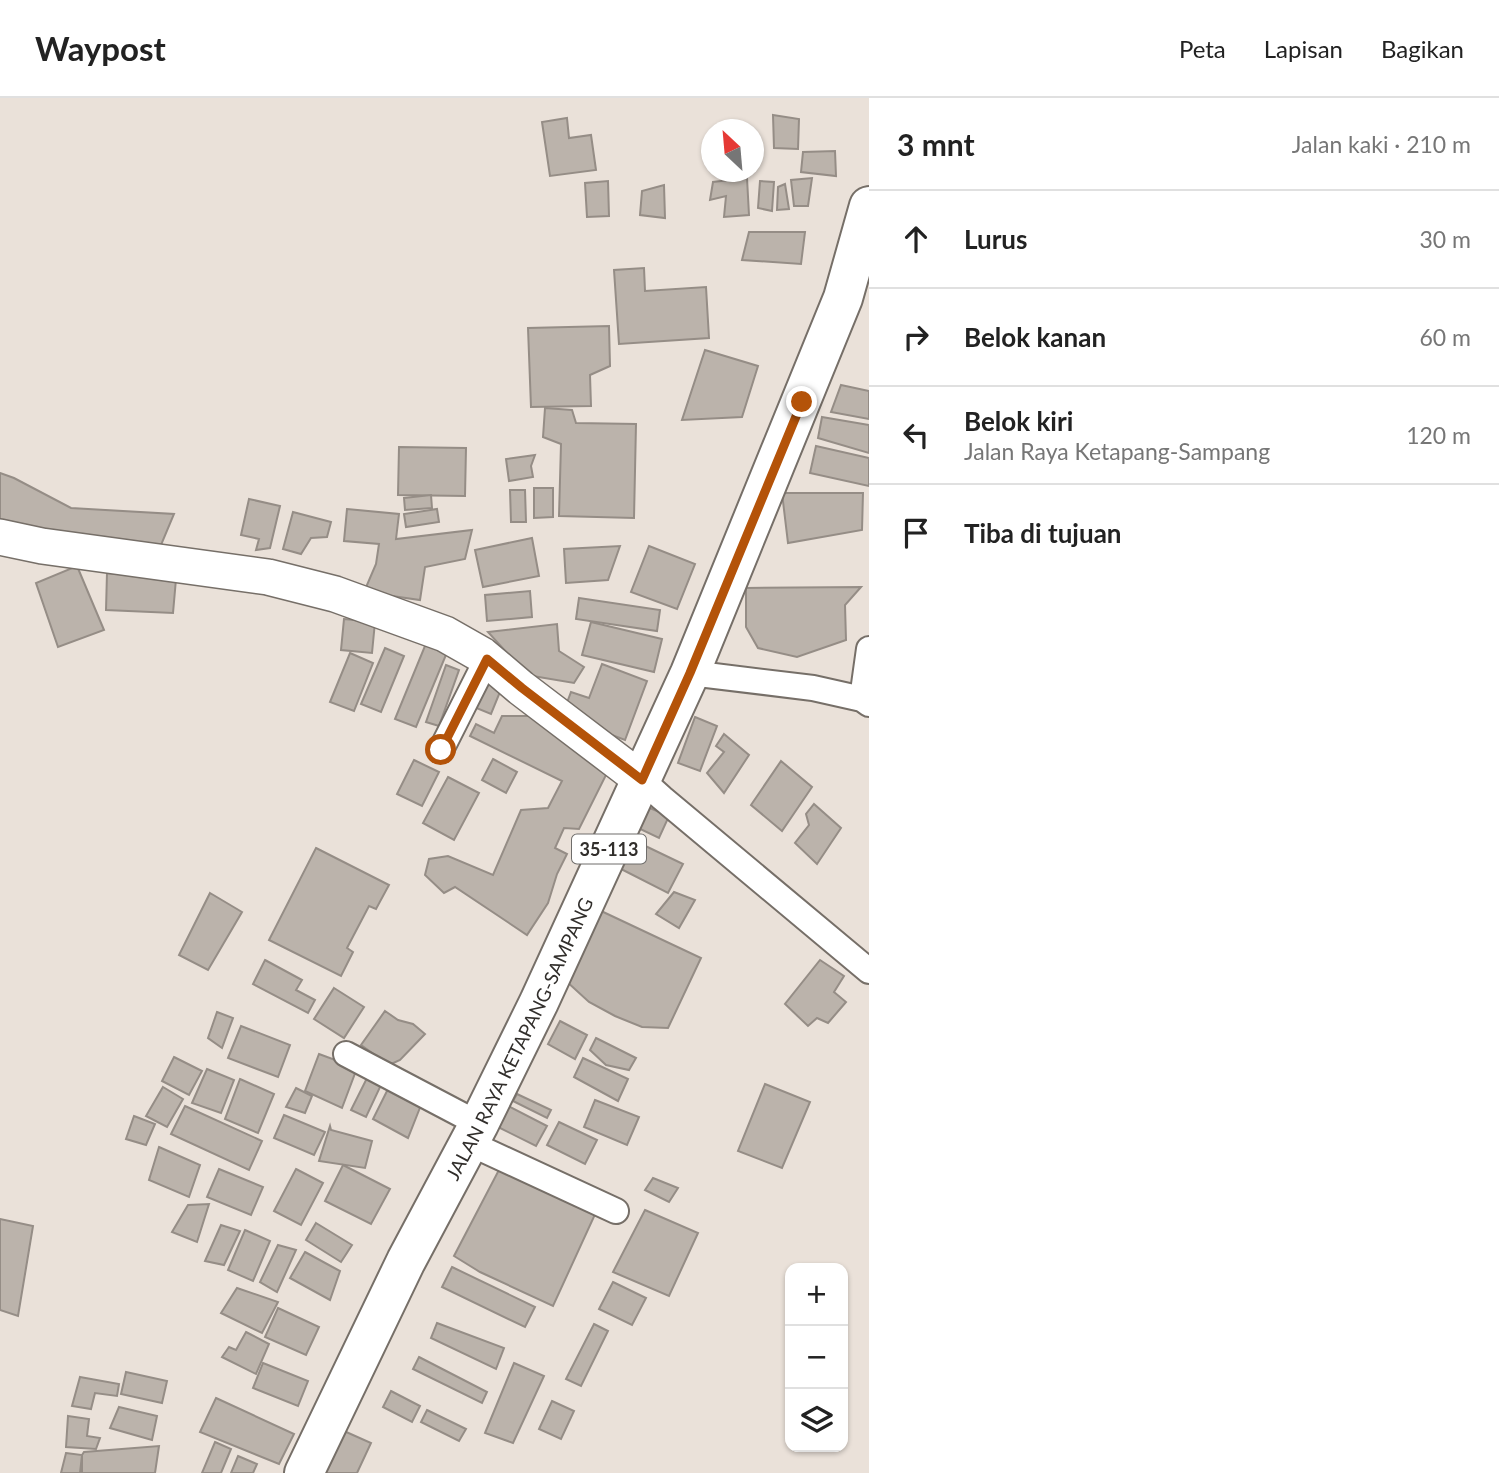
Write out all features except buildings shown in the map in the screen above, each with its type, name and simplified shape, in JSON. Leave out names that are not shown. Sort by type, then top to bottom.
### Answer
[{"type":"main road","name":"JALAN RAYA KETAPANG-SAMPANG","points":[[304,1473],[406,1261],[539,1002],[690,673],[843,298],[869,206]]},
{"type":"main road","points":[[0,537],[42,546],[268,577],[335,594],[445,634],[487,659],[642,780]]},
{"type":"street","points":[[690,673],[813,688],[865,702],[869,649]]},
{"type":"street","points":[[441,750],[487,659]]},
{"type":"street","points":[[642,780],[869,971]]},
{"type":"street","points":[[346,1054],[474,1133],[616,1211]]},
{"type":"route","points":[[441,750],[487,659],[642,780],[690,673],[802,402]]}]
